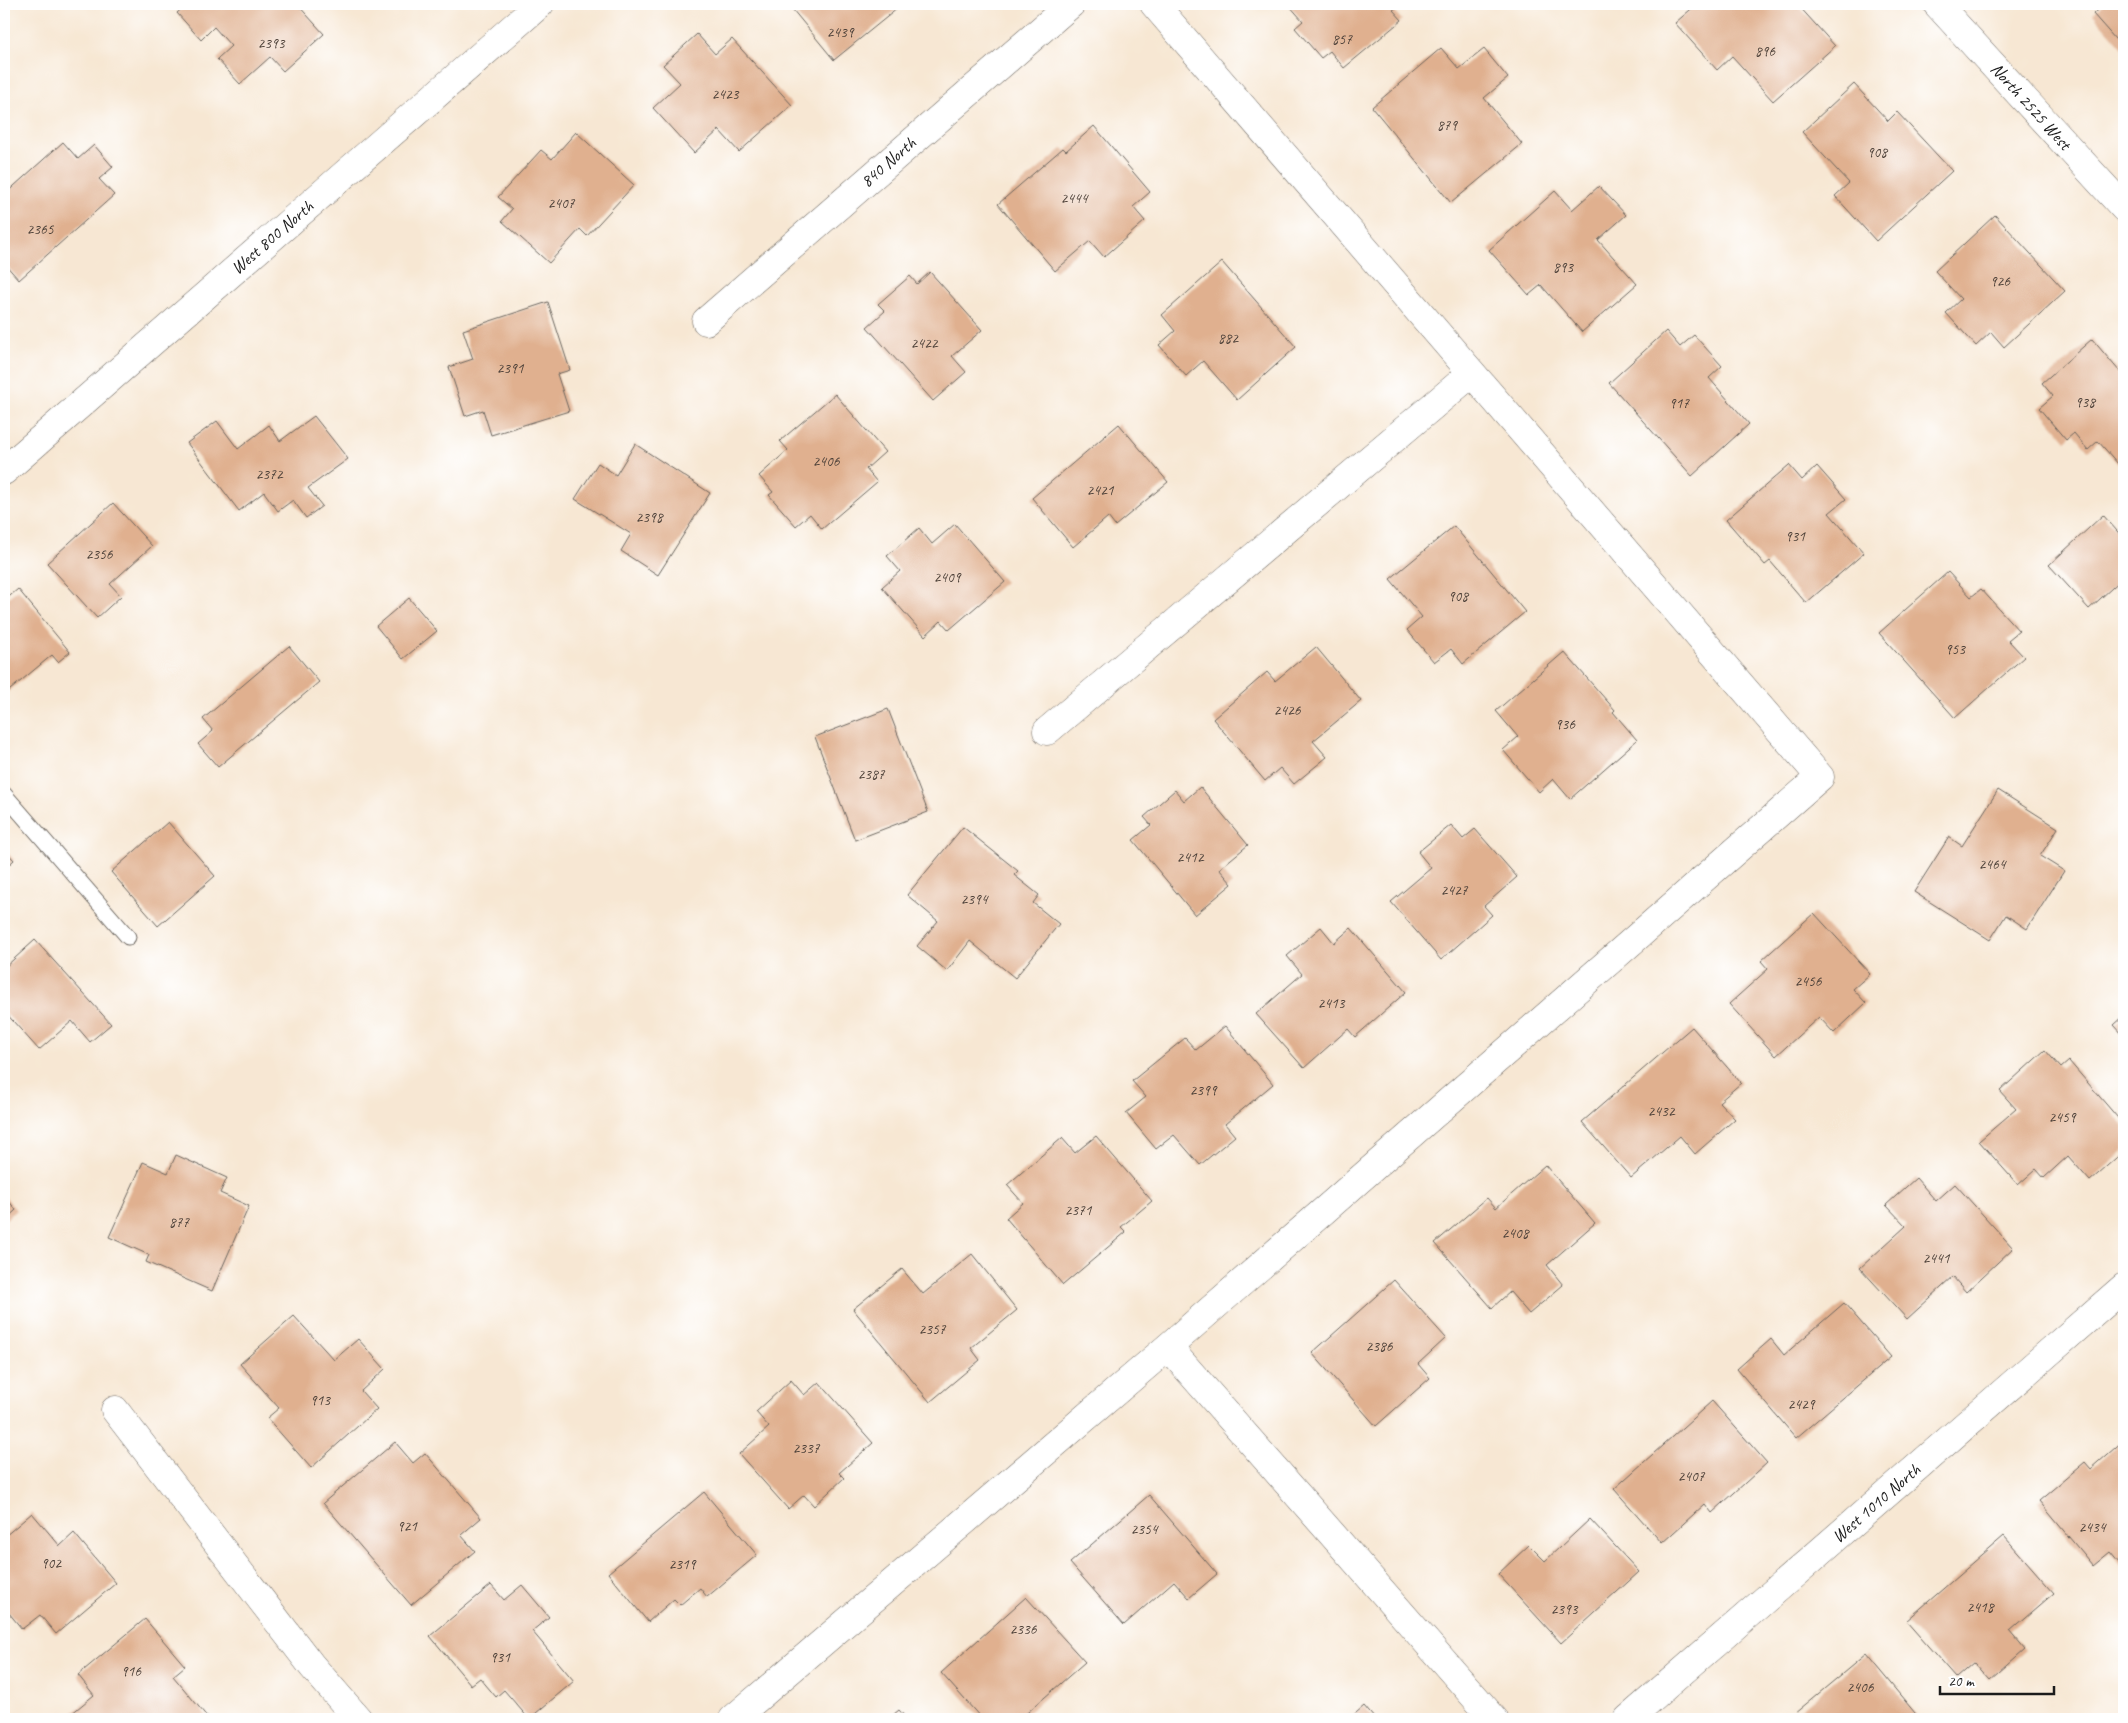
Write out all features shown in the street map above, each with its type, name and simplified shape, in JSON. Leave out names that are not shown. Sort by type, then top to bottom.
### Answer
[{"type":"street","name":"West 800 North","points":[[4,471],[540,4]]},
{"type":"street","name":"840 North","points":[[706,321],[1071,4]]},
{"type":"street","points":[[733,1719],[1168,1347],[1820,777],[1154,4]]},
{"type":"street","name":"North 2525 West","points":[[1937,4],[2124,208]]},
{"type":"street","points":[[1047,731],[1472,372]]},
{"type":"street","name":"West 1010 North","points":[[1628,1719],[2124,1287]]},
{"type":"street","points":[[1168,1347],[1494,1719]]},
{"type":"street","points":[[115,1410],[312,1666],[358,1719]]},
{"type":"lane","points":[[4,794],[128,937]]},
{"type":"building","points":[[187,4],[297,4],[324,34],[283,71],[270,57],[240,84],[217,59],[231,46],[214,27],[201,40],[177,13]]},
{"type":"building","points":[[788,4],[903,4],[834,60]]},
{"type":"building","points":[[1288,4],[1401,4],[1393,10],[1402,20],[1344,68],[1330,51],[1321,58],[1295,28],[1303,21]]},
{"type":"building","points":[[1697,4],[1797,4],[1835,46],[1773,101],[1732,56],[1717,70],[1675,23]]},
{"type":"building","points":[[2104,4],[2124,4],[2124,49],[2093,14]]},
{"type":"building","points":[[697,34],[715,54],[732,39],[792,105],[739,152],[719,130],[694,153],[653,108],[680,83],[663,65]]},
{"type":"building","points":[[1441,48],[1459,69],[1484,49],[1508,78],[1484,98],[1522,144],[1451,203],[1372,107]]},
{"type":"building","points":[[1854,84],[1888,121],[1897,112],[1952,171],[1876,241],[1835,196],[1849,183],[1802,132]]},
{"type":"building","points":[[1094,126],[1150,192],[1133,207],[1145,221],[1104,257],[1090,241],[1055,271],[998,204],[1063,148],[1066,151]]},
{"type":"building","points":[[576,132],[634,185],[587,236],[580,229],[549,263],[502,221],[512,209],[498,197],[541,150],[552,159]]},
{"type":"building","points":[[63,142],[78,159],[94,145],[113,167],[99,179],[114,195],[19,280],[4,263],[4,195]]},
{"type":"building","points":[[1599,186],[1626,215],[1598,240],[1637,284],[1582,332],[1541,285],[1529,295],[1489,250],[1555,191],[1572,210]]},
{"type":"building","points":[[1995,215],[2065,291],[2004,347],[1991,332],[1976,346],[1946,313],[1961,299],[1935,271]]},
{"type":"building","points":[[1222,262],[1296,347],[1237,400],[1203,361],[1186,376],[1159,345],[1175,331],[1162,315]]},
{"type":"building","points":[[930,272],[982,330],[952,356],[966,372],[933,401],[867,327],[885,311],[878,304],[910,276],[917,284]]},
{"type":"building","points":[[548,302],[570,370],[557,374],[569,411],[491,435],[483,410],[465,416],[449,367],[473,359],[463,330]]},
{"type":"building","points":[[1666,331],[1680,347],[1694,335],[1722,366],[1709,378],[1749,424],[1692,476],[1609,383]]},
{"type":"building","points":[[2092,339],[2120,372],[2124,368],[2124,461],[2119,465],[2098,441],[2088,450],[2074,433],[2066,440],[2039,408],[2053,396],[2042,383]]},
{"type":"building","points":[[835,394],[885,452],[866,469],[877,482],[822,529],[810,514],[796,526],[769,495],[773,492],[759,476],[788,450],[780,441]]},
{"type":"building","points":[[314,416],[348,459],[308,488],[322,506],[306,518],[293,500],[278,511],[264,492],[239,511],[187,443],[217,421],[238,449],[269,425],[280,441]]},
{"type":"building","points":[[1119,424],[1168,482],[1115,526],[1108,517],[1073,547],[1032,498]]},
{"type":"building","points":[[635,444],[710,493],[658,575],[621,551],[631,534],[575,499],[598,463],[616,475]]},
{"type":"building","points":[[1789,465],[1802,480],[1817,466],[1846,499],[1829,513],[1864,553],[1806,603],[1770,561],[1765,565],[1726,520]]},
{"type":"building","points":[[113,503],[152,546],[110,584],[121,596],[97,618],[47,563]]},
{"type":"building","points":[[2103,515],[2124,539],[2124,577],[2089,609],[2049,565]]},
{"type":"building","points":[[955,524],[1005,582],[949,630],[941,621],[925,636],[882,587],[900,571],[887,556],[919,528],[932,544]]},
{"type":"building","points":[[1454,526],[1525,612],[1463,664],[1451,649],[1434,662],[1407,630],[1422,617],[1390,579]]},
{"type":"building","points":[[1948,572],[1971,597],[1981,589],[2019,631],[2008,640],[2024,657],[1955,718],[1879,633]]},
{"type":"building","points":[[18,589],[70,652],[58,662],[52,655],[4,695],[4,601]]},
{"type":"building","points":[[409,598],[437,631],[403,659],[376,626]]},
{"type":"building","points":[[289,646],[319,682],[218,767],[198,744],[213,731],[203,719]]},
{"type":"building","points":[[1316,647],[1361,701],[1313,741],[1327,757],[1294,784],[1280,768],[1265,781],[1213,719],[1267,672],[1275,681]]},
{"type":"building","points":[[1564,652],[1615,710],[1613,712],[1637,740],[1570,799],[1553,779],[1539,792],[1503,750],[1518,737],[1496,711]]},
{"type":"building","points":[[888,709],[928,812],[855,840],[815,737]]},
{"type":"building","points":[[1200,787],[1248,845],[1219,869],[1232,884],[1195,915],[1133,840],[1151,825],[1144,817],[1175,790],[1184,801]]},
{"type":"building","points":[[1998,790],[2058,828],[2040,856],[2064,871],[2027,929],[2006,915],[1990,940],[1914,892],[1949,837],[1962,846]]},
{"type":"building","points":[[168,822],[215,876],[158,926],[111,872]]},
{"type":"building","points":[[1451,825],[1463,839],[1475,829],[1517,877],[1484,906],[1492,915],[1441,960],[1391,902],[1431,868],[1418,852]]},
{"type":"building","points":[[963,827],[1018,871],[1014,875],[1039,895],[1033,903],[1059,924],[1015,978],[970,941],[947,971],[917,946],[938,921],[907,895]]},
{"type":"building","points":[[4,849],[14,860],[4,869]]},
{"type":"building","points":[[1814,913],[1870,974],[1853,989],[1866,1003],[1834,1033],[1819,1017],[1776,1056],[1729,1004],[1768,969],[1761,961]]},
{"type":"building","points":[[1321,927],[1334,943],[1351,928],[1406,992],[1355,1037],[1348,1029],[1304,1068],[1256,1014],[1302,974],[1287,956]]},
{"type":"building","points":[[35,940],[111,1024],[90,1042],[72,1021],[39,1050],[4,1011],[4,968]]},
{"type":"building","points":[[2124,1016],[2124,1036],[2114,1025]]},
{"type":"building","points":[[1225,1026],[1273,1084],[1225,1124],[1235,1136],[1200,1165],[1174,1135],[1156,1149],[1126,1113],[1146,1097],[1132,1081],[1185,1038],[1196,1050]]},
{"type":"building","points":[[1692,1027],[1741,1083],[1719,1102],[1735,1119],[1695,1154],[1680,1136],[1631,1178],[1582,1122]]},
{"type":"building","points":[[2045,1050],[2061,1068],[2069,1061],[2124,1125],[2124,1151],[2090,1181],[2068,1156],[2044,1178],[2036,1169],[2018,1185],[1979,1141],[2016,1109],[2000,1091]]},
{"type":"building","points":[[1096,1136],[1152,1201],[1121,1227],[1126,1232],[1063,1285],[1006,1218],[1023,1203],[1007,1185],[1062,1138],[1075,1153]]},
{"type":"building","points":[[176,1155],[227,1178],[220,1193],[249,1206],[212,1291],[146,1262],[149,1255],[109,1237],[143,1162],[168,1173]]},
{"type":"building","points":[[1545,1165],[1595,1223],[1547,1265],[1563,1285],[1529,1314],[1510,1292],[1492,1308],[1435,1243],[1487,1198],[1496,1208]]},
{"type":"building","points":[[1916,1178],[1936,1201],[1955,1184],[2013,1248],[1966,1292],[1953,1277],[1907,1319],[1860,1268],[1906,1226],[1886,1205]]},
{"type":"building","points":[[4,1195],[16,1210],[4,1221]]},
{"type":"building","points":[[972,1254],[1017,1310],[971,1348],[980,1360],[930,1402],[853,1309],[902,1269],[923,1294]]},
{"type":"building","points":[[1394,1280],[1446,1338],[1418,1364],[1430,1378],[1376,1426],[1312,1353]]},
{"type":"building","points":[[1844,1303],[1891,1357],[1796,1438],[1737,1369],[1771,1339],[1784,1355]]},
{"type":"building","points":[[294,1316],[334,1360],[358,1339],[385,1369],[361,1391],[377,1409],[311,1468],[267,1418],[279,1408],[240,1364]]},
{"type":"building","points":[[791,1380],[804,1395],[819,1382],[873,1443],[839,1473],[844,1478],[814,1506],[804,1495],[788,1509],[739,1454],[769,1427],[756,1412]]},
{"type":"building","points":[[1712,1401],[1767,1463],[1712,1513],[1705,1504],[1662,1543],[1614,1489]]},
{"type":"building","points":[[2124,1440],[2124,1569],[2110,1552],[2093,1566],[2039,1501],[2085,1462],[2091,1469]]},
{"type":"building","points":[[395,1442],[413,1463],[425,1453],[481,1518],[461,1535],[475,1551],[411,1605],[323,1503]]},
{"type":"building","points":[[704,1492],[757,1555],[707,1597],[700,1588],[680,1605],[674,1599],[648,1622],[608,1573]]},
{"type":"building","points":[[1149,1495],[1217,1574],[1189,1598],[1174,1581],[1124,1625],[1070,1563]]},
{"type":"building","points":[[32,1513],[60,1546],[74,1533],[116,1583],[56,1634],[40,1615],[22,1629],[4,1607],[4,1587],[7,1583],[4,1579],[4,1537]]},
{"type":"building","points":[[1590,1519],[1639,1572],[1561,1643],[1498,1574],[1529,1545],[1545,1561]]},
{"type":"building","points":[[2004,1536],[2054,1593],[2010,1631],[2025,1649],[1990,1680],[1974,1662],[1956,1678],[1906,1621]]},
{"type":"building","points":[[491,1585],[504,1600],[522,1585],[549,1617],[532,1631],[574,1681],[529,1719],[504,1690],[496,1697],[480,1678],[471,1685],[430,1636]]},
{"type":"building","points":[[1026,1597],[1085,1662],[1020,1719],[1010,1719],[1006,1715],[1001,1719],[982,1719],[941,1673]]},
{"type":"building","points":[[145,1619],[185,1666],[173,1676],[209,1719],[65,1719],[94,1695],[78,1675]]},
{"type":"building","points":[[1866,1654],[1920,1719],[1788,1719]]},
{"type":"building","points":[[1364,1706],[1375,1719],[1349,1719]]},
{"type":"building","points":[[899,1710],[907,1719],[888,1719]]}]
